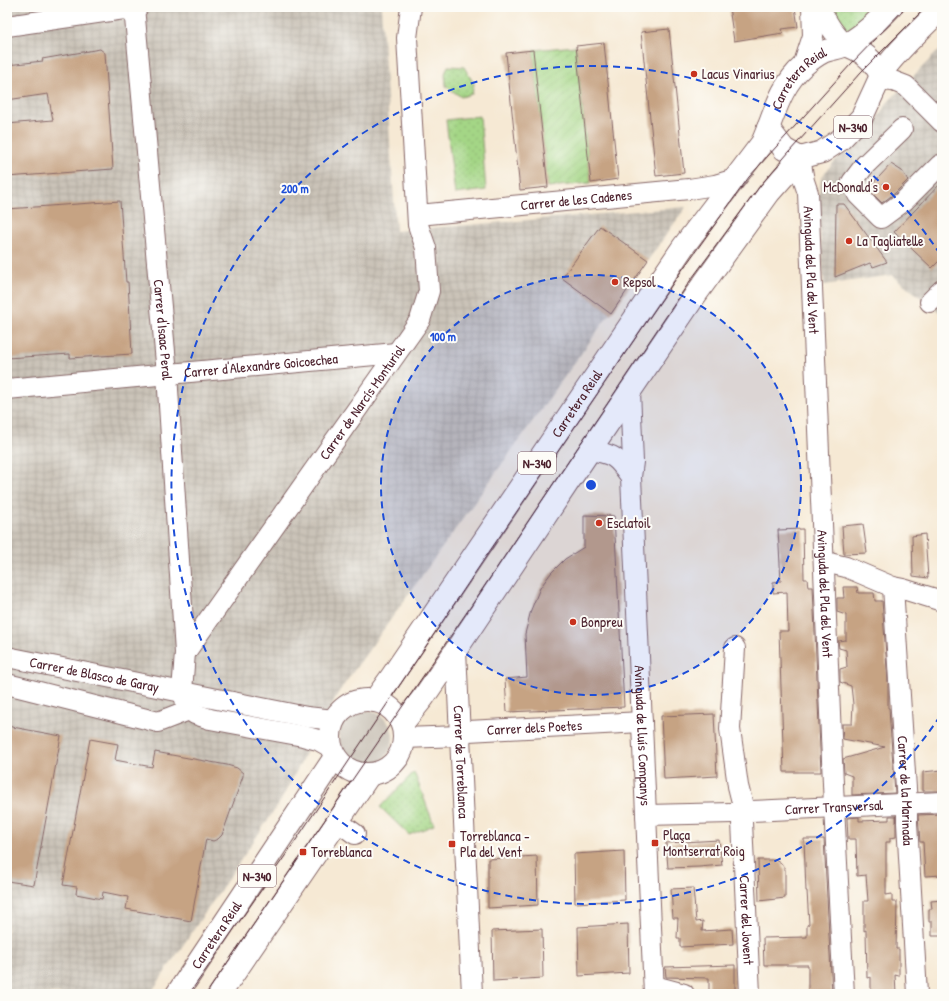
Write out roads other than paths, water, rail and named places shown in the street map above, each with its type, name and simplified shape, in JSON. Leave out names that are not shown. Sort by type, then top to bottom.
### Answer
[{"type":"main road","name":"Carretera Reial","points":[[374,701],[683,247],[762,143],[776,103],[783,90],[803,66],[824,52],[845,46],[860,36],[891,7]]},
{"type":"main road","name":"N-340","points":[[220,994],[370,774],[383,770],[394,763],[401,751],[403,731],[423,698],[589,450],[694,297],[778,182],[800,158],[822,152],[840,140],[862,118],[880,77],[894,56],[942,8]]},
{"type":"main road","name":"Carretera Reial","points":[[845,46],[867,56],[876,66],[880,77]]},
{"type":"main road","name":"Carretera Reial","points":[[768,128],[784,148],[800,158]]},
{"type":"main road","points":[[370,774],[352,771],[342,765],[334,752],[330,734],[334,720],[344,708],[353,703],[374,701],[382,703],[393,711],[403,731]]},
{"type":"main road","name":"Carretera Reial","points":[[177,994],[334,752]]},
{"type":"street","points":[[7,26],[135,7]]},
{"type":"street","name":"Carrer d'Isaac Peral","points":[[135,7],[166,374],[185,653]]},
{"type":"street","points":[[395,7],[407,38]]},
{"type":"street","name":"Carrer de Narcís Monturiol","points":[[185,653],[420,320],[429,291],[426,248],[418,225],[407,38],[411,7]]},
{"type":"street","points":[[803,66],[813,36],[812,7]]},
{"type":"street","points":[[820,7],[824,19],[845,46]]},
{"type":"street","points":[[880,77],[906,86],[942,122]]},
{"type":"street","points":[[902,129],[865,165],[852,182],[858,195],[881,218],[904,201],[940,165]]},
{"type":"street","name":"Avinguda del Pla del Vent","points":[[806,187],[822,152]]},
{"type":"street","name":"Avinguda del Pla del Vent","points":[[800,158],[806,187],[825,562],[834,807],[844,994]]},
{"type":"street","points":[[778,182],[792,178],[806,187]]},
{"type":"street","name":"Carrer de les Cadenes","points":[[418,215],[689,189],[714,185],[735,179]]},
{"type":"street","name":"Carrer d'Alexandre Goicoechea","points":[[7,389],[396,353]]},
{"type":"street","name":"Avinguda de Lluís Companys","points":[[630,391],[633,462],[631,477],[654,990]]},
{"type":"street","points":[[589,450],[606,453],[619,460],[631,477]]},
{"type":"street","points":[[825,562],[846,567],[894,588],[903,589],[942,601]]},
{"type":"street","name":"Carrer de la Marinada","points":[[894,588],[917,994]]},
{"type":"street","name":"Carrer del Jovent","points":[[735,648],[730,729],[741,812],[750,994]]},
{"type":"street","name":"Carrer de Torreblanca","points":[[456,650],[472,994]]},
{"type":"street","points":[[185,653],[182,691],[190,710],[195,714],[210,719],[318,740],[334,752]]},
{"type":"street","name":"Carrer de Blasco de Garay","points":[[7,657],[307,717],[334,720]]},
{"type":"street","name":"Carrer de Blasco de Garay","points":[[7,684],[158,722],[190,710]]},
{"type":"street","name":"Carrer dels Poetes","points":[[403,731],[460,736],[468,731],[642,722]]},
{"type":"street","name":"Carrer Transversal","points":[[646,815],[942,802]]},
{"type":"street","points":[[338,821],[355,834]]},
{"type":"street","points":[[654,990],[684,994]]},
{"type":"tram line","points":[[189,994],[294,843],[487,555],[680,273],[749,177],[851,64],[906,7]]},
{"type":"tram line","points":[[206,994],[469,609],[690,281],[760,186],[789,152],[861,72],[926,7]]},
{"type":"place","name":"Lacus Vinarius","points":[[694,74]]},
{"type":"place","name":"McDonald's","points":[[886,187]]},
{"type":"place","name":"La Tagliatelle","points":[[849,241]]},
{"type":"place","name":"Repsol","points":[[615,282]]},
{"type":"place","name":"Esclatoil","points":[[599,523]]},
{"type":"place","name":"Bonpreu","points":[[573,622]]},
{"type":"place","name":"Plaça Montserrat Roig","points":[[655,843]]},
{"type":"place","name":"Torreblanca - Pla del Vent","points":[[452,844]]},
{"type":"place","name":"Torreblanca","points":[[303,852]]}]
